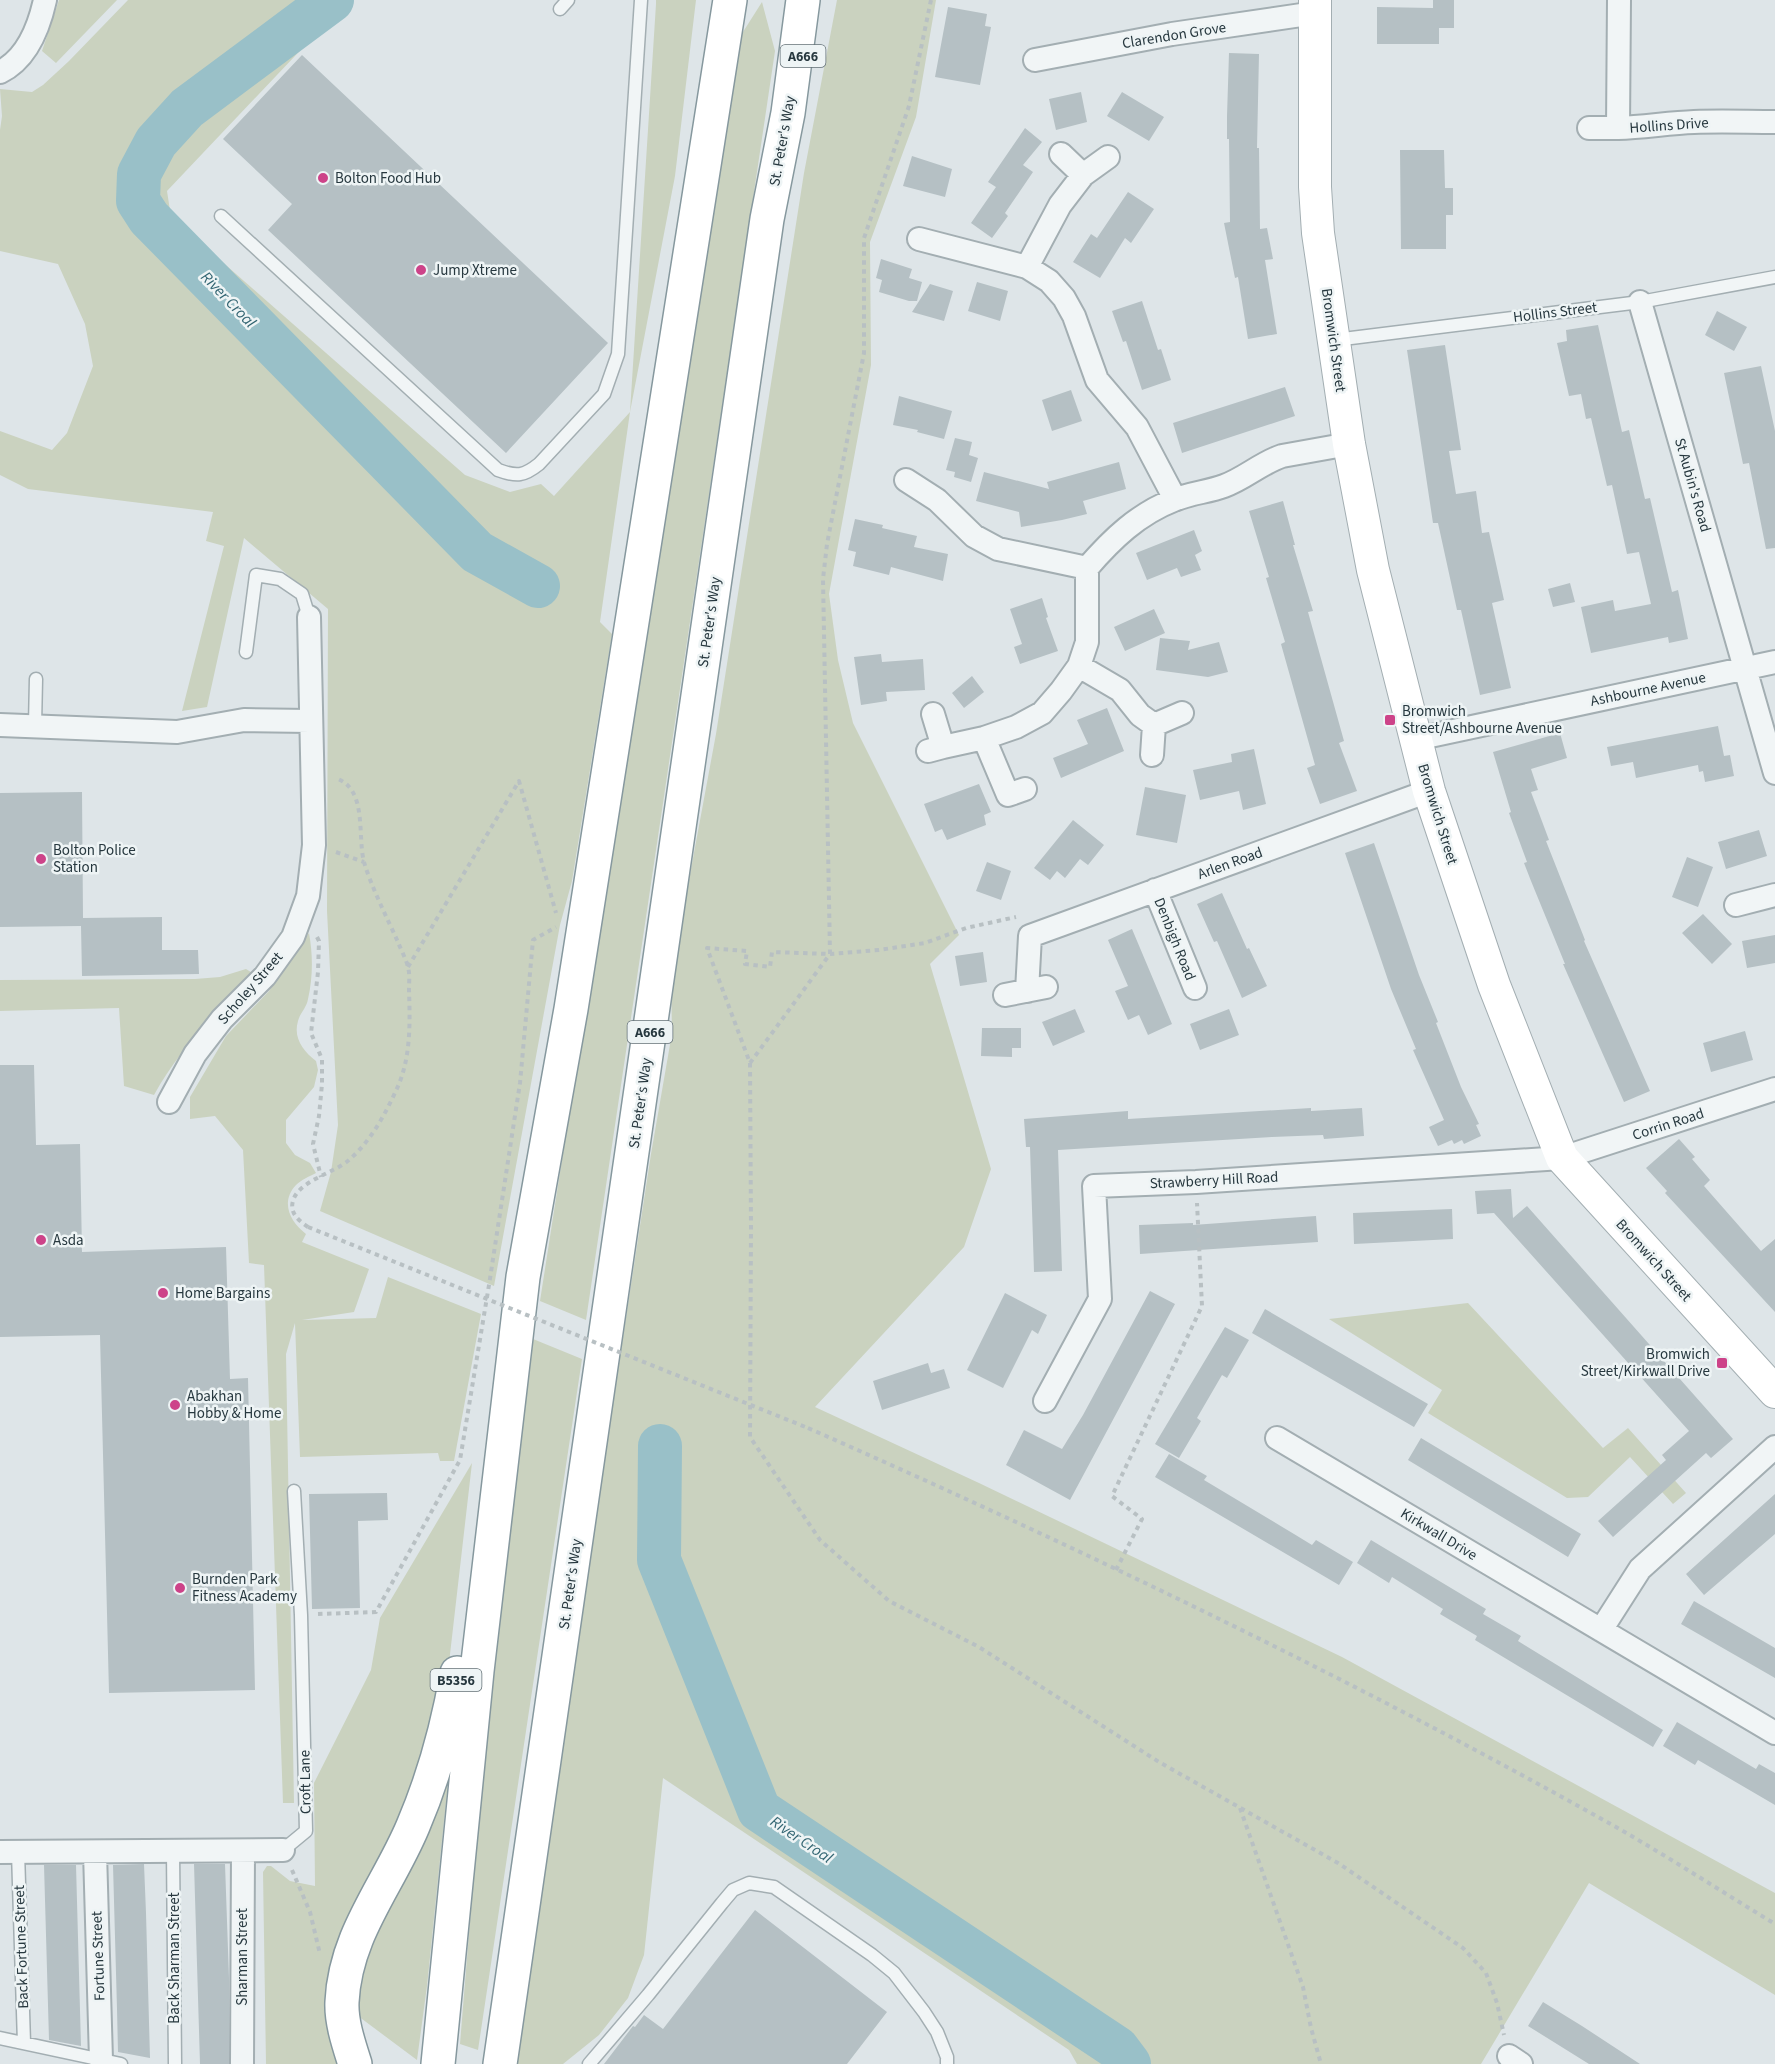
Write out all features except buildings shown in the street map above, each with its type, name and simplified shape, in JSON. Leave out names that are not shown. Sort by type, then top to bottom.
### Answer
[{"type":"highway","points":[[439,2055],[477,1671],[523,1277],[571,1009],[730,0]]},
{"type":"highway","name":"St. Peter's Way","points":[[500,2064],[767,219],[788,113],[803,0]]},
{"type":"highway","name":"A666","points":[[788,113],[817,0]]},
{"type":"highway","name":"B5356","points":[[355,2064],[346,2034],[342,2004],[347,1966],[357,1934],[413,1827],[450,1716],[523,1277]]},
{"type":"street","points":[[0,72],[26,49],[40,20],[45,0]]},
{"type":"street","name":"Hollins Drive","points":[[1619,0],[1618,128],[1645,128],[1664,123],[1775,122]]},
{"type":"street","name":"Clarendon Grove","points":[[1035,60],[1315,6]]},
{"type":"street","name":"Bromwich Street","points":[[1315,6],[1318,233],[1349,444],[1373,570],[1429,791],[1494,985],[1562,1158],[1775,1392]]},
{"type":"street","points":[[1589,128],[1618,128]]},
{"type":"street","points":[[1061,154],[1083,176]]},
{"type":"street","points":[[1027,267],[1060,205],[1083,176],[1108,157]]},
{"type":"street","points":[[919,239],[1027,267],[1049,281],[1064,298],[1074,315],[1097,380],[1137,427],[1175,499]]},
{"type":"street","name":"St Aubin's Road","points":[[1640,302],[1775,773]]},
{"type":"street","points":[[933,714],[936,749],[984,738],[1016,727],[1042,713],[1079,666],[1087,642],[1087,568],[1137,518],[1175,499],[1225,486],[1282,456],[1349,444]]},
{"type":"street","points":[[906,480],[937,500],[974,536],[998,549],[1087,568]]},
{"type":"street","name":"Scholey Street","points":[[169,1102],[195,1054],[222,1019],[265,976],[293,937],[308,896],[314,845],[309,617]]},
{"type":"street","name":"Ashbourne Avenue","points":[[1416,739],[1775,662]]},
{"type":"street","points":[[1079,666],[1120,690],[1140,715],[1154,724]]},
{"type":"street","points":[[1154,724],[1182,712]]},
{"type":"street","points":[[0,725],[177,732],[244,720],[310,721]]},
{"type":"street","points":[[1152,755],[1154,724]]},
{"type":"street","points":[[984,738],[1008,795],[1025,789]]},
{"type":"street","name":"Arlen Road","points":[[1037,933],[1429,791]]},
{"type":"street","name":"Denbigh Road","points":[[1155,890],[1195,988]]},
{"type":"street","points":[[1736,905],[1775,895]]},
{"type":"street","points":[[1026,991],[1037,933]]},
{"type":"street","name":"Corrin Road","points":[[1562,1158],[1775,1089]]},
{"type":"street","name":"Strawberry Hill Road","points":[[1045,1401],[1100,1299],[1094,1186],[1196,1182],[1562,1158]]},
{"type":"street","name":"Kirkwall Drive","points":[[1276,1438],[1775,1733]]},
{"type":"street","points":[[1601,1630],[1640,1569],[1775,1447]]},
{"type":"street","points":[[9,1852],[283,1850]]},
{"type":"street","name":"Sharman Street","points":[[242,2064],[243,1851]]},
{"type":"street","name":"Fortune Street","points":[[95,1852],[111,2062]]},
{"type":"lane","points":[[221,216],[498,470],[513,475],[528,473],[604,394],[618,354],[641,0]]},
{"type":"lane","name":"Hollins Street","points":[[1334,340],[1640,302],[1775,278]]},
{"type":"lane","points":[[246,652],[256,575],[280,579],[302,594],[309,617]]},
{"type":"lane","points":[[35,725],[36,679]]},
{"type":"lane","name":"Croft Lane","points":[[283,1850],[306,1831],[301,1615],[294,1491]]},
{"type":"lane","name":"Back Sharman Street","points":[[173,1851],[175,2064]]},
{"type":"lane","name":"Back Fortune Street","points":[[9,1852],[24,2043]]},
{"type":"lane","points":[[589,2064],[733,1890],[749,1883],[774,1887],[894,1973],[937,2032],[947,2057],[947,2064]]},
{"type":"lane","points":[[0,2038],[111,2062]]},
{"type":"path","points":[[750,1064],[830,954],[823,579],[827,544],[864,353],[864,238],[909,106],[931,0]]},
{"type":"path","points":[[312,776],[332,777],[344,781],[351,787],[357,801],[364,862],[408,967],[410,1023],[407,1058],[399,1083],[387,1108],[364,1146],[339,1168],[300,1189],[293,1199],[296,1219],[308,1227],[808,1428],[964,1497],[1382,1700],[1609,1823],[1775,1924]]},
{"type":"path","points":[[408,967],[519,781],[557,914]]},
{"type":"path","points":[[314,845],[364,862]]},
{"type":"path","points":[[303,910],[319,941],[311,1034],[322,1059],[320,1105],[313,1144],[321,1177]]},
{"type":"path","points":[[1037,933],[1033,914],[966,928],[925,943],[879,950],[830,954],[772,952],[770,967],[745,964],[747,951],[707,948],[750,1064],[752,1227],[750,1437],[820,1540],[889,1601],[979,1647],[1159,1762],[1338,1863],[1463,1948],[1486,1973],[1515,2060]]},
{"type":"path","points":[[301,1615],[376,1612],[460,1460],[520,1083],[533,939],[560,925]]},
{"type":"path","points":[[1116,1570],[1142,1519],[1112,1496],[1202,1306],[1196,1182]]},
{"type":"path","points":[[1240,1807],[1303,1987],[1321,2064]]},
{"type":"path","points":[[283,1850],[310,1912],[321,1956]]},
{"type":"green space","points":[[59,0],[117,0],[56,63],[42,51]]},
{"type":"green space","points":[[128,0],[348,0],[167,191],[171,217],[465,475],[510,492],[541,484],[554,496],[630,412],[600,622],[612,634],[572,881],[560,925],[494,1286],[320,1211],[331,1172],[338,1125],[327,911],[328,609],[244,538],[207,707],[182,711],[224,546],[206,541],[213,512],[28,489],[0,475],[0,431],[52,450],[67,433],[93,366],[85,324],[58,264],[0,251],[2,116],[0,89],[32,92],[43,85]]},
{"type":"green space","points":[[656,0],[696,0],[675,176],[630,412]]},
{"type":"green space","points":[[837,0],[936,0],[916,117],[870,242],[871,365],[829,594],[838,660],[853,723],[959,935],[930,964],[991,1169],[964,1247],[815,1407],[1342,1657],[1775,1893],[1775,1995],[1589,1883],[1481,2064],[1077,2064],[1069,2050],[663,1778],[644,1955],[628,1998],[599,2035],[563,2064],[512,2064],[651,1154],[672,1033],[671,977],[716,734],[804,173]]},
{"type":"green space","points":[[762,2],[775,51],[586,1320],[540,1301],[736,43]]},
{"type":"green space","points":[[309,933],[312,958],[311,982],[307,1002],[298,1021],[297,1033],[303,1048],[316,1061],[318,1070],[314,1087],[286,1120],[286,1143],[295,1155],[310,1163],[316,1173],[298,1183],[291,1191],[289,1211],[295,1224],[306,1234],[302,1242],[369,1269],[354,1312],[302,1320],[376,1318],[388,1277],[481,1314],[454,1461],[440,1461],[438,1453],[300,1457],[295,1323],[286,1354],[294,1803],[283,1803],[264,1265],[249,1263],[243,1150],[215,1116],[190,1119],[190,1097],[226,1036],[269,991]]},
{"type":"green space","points":[[246,969],[254,974],[187,1046],[154,1095],[124,1086],[119,1008],[0,1011],[0,980],[195,979],[220,977]]},
{"type":"green space","points":[[1468,1303],[1603,1448],[1628,1428],[1686,1493],[1673,1504],[1630,1457],[1588,1497],[1567,1498],[1428,1413],[1442,1390],[1329,1319]]},
{"type":"green space","points":[[533,1339],[582,1359],[478,2050],[460,2044],[485,1737]]},
{"type":"green space","points":[[472,1463],[449,1663],[418,1773],[392,1836],[354,1904],[338,1940],[327,1979],[325,1991],[330,2032],[341,2064],[266,2064],[263,1872],[267,1866],[271,1866],[290,1881],[315,1886],[314,1783],[371,1670],[380,1618]]},
{"type":"green space","points":[[451,1753],[417,2060],[354,2013],[369,1927]]},
{"type":"waterway","name":"River Croal","points":[[332,0],[187,108],[156,142],[139,174],[138,201],[149,218],[477,552],[538,586]]},
{"type":"waterway","name":"River Croal","points":[[660,1446],[659,1560],[759,1810],[1117,2048],[1129,2064]]},
{"type":"place","name":"Bolton Food Hub","points":[[323,178]]},
{"type":"place","name":"Jump Xtreme","points":[[421,270]]},
{"type":"place","name":"Bromwich Street/Ashbourne Avenue","points":[[1390,720]]},
{"type":"place","name":"Bolton Police Station","points":[[41,859]]},
{"type":"place","name":"Asda","points":[[41,1240]]},
{"type":"place","name":"Home Bargains","points":[[163,1293]]},
{"type":"place","name":"Bromwich Street/Kirkwall Drive","points":[[1722,1363]]},
{"type":"place","name":"Abakhan Hobby & Home","points":[[175,1405]]},
{"type":"place","name":"Burnden Park Fitness Academy","points":[[180,1588]]}]
